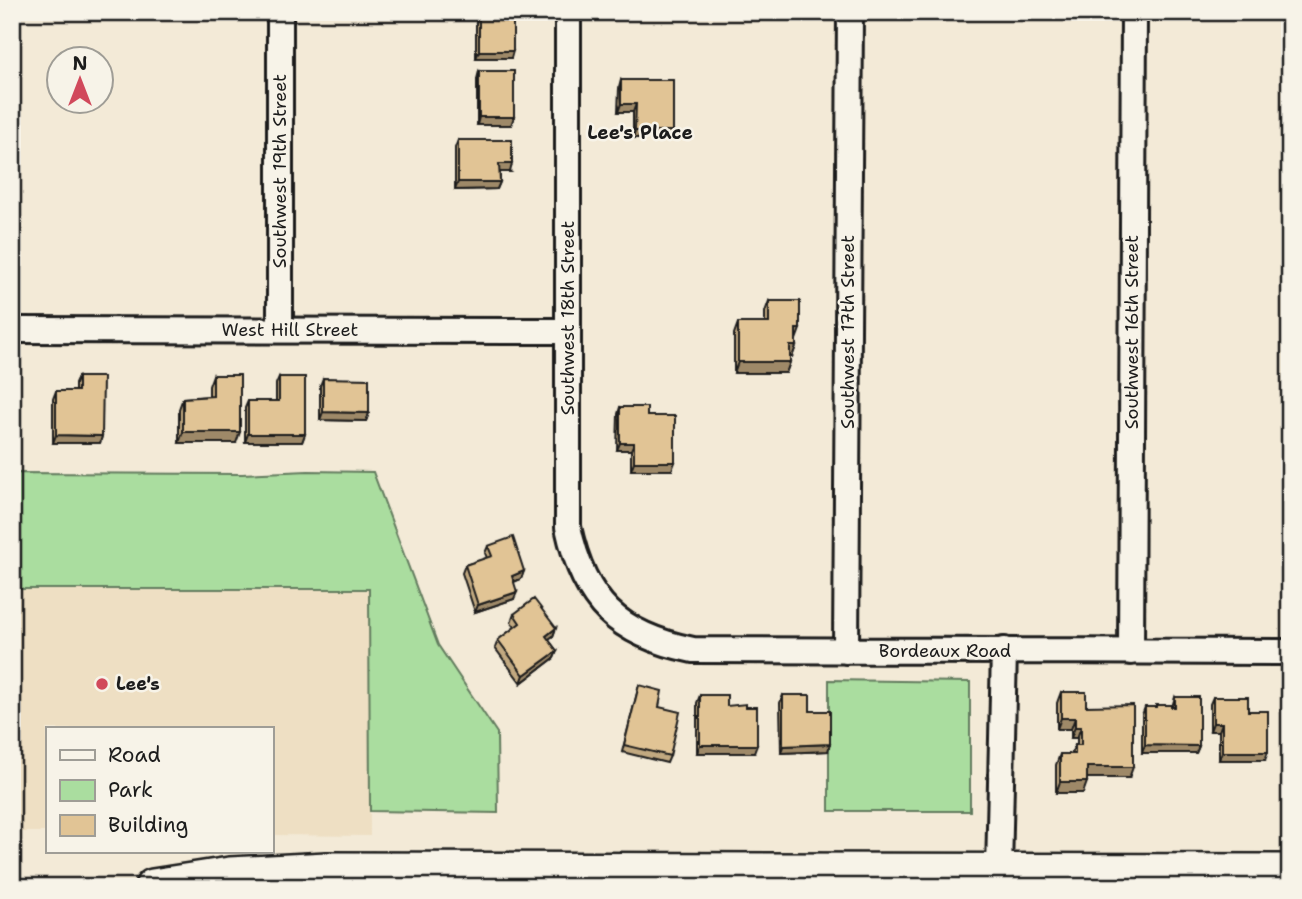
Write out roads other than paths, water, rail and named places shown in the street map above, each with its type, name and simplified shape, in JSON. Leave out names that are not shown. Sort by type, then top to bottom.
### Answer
[{"type":"main road","points":[[153,887],[230,876],[327,870],[1290,872]]},
{"type":"street","name":"Southwest 19th Street","points":[[280,12],[280,330]]},
{"type":"street","name":"Southwest 18th Street","points":[[568,12],[568,527],[574,557],[587,584],[610,613]]},
{"type":"street","name":"Southwest 17th Street","points":[[846,651],[850,12]]},
{"type":"street","name":"Southwest 16th Street","points":[[1131,652],[1134,12]]},
{"type":"street","name":"West Hill Street","points":[[12,330],[567,331]]},
{"type":"street","name":"Bordeaux Road","points":[[610,613],[632,630],[661,644],[693,650],[1290,652]]},
{"type":"street","points":[[999,871],[1004,650]]},
{"type":"place","name":"Lee's","points":[[102,684]]},
{"type":"district","name":"Lee's Place","points":[[640,132]]}]
